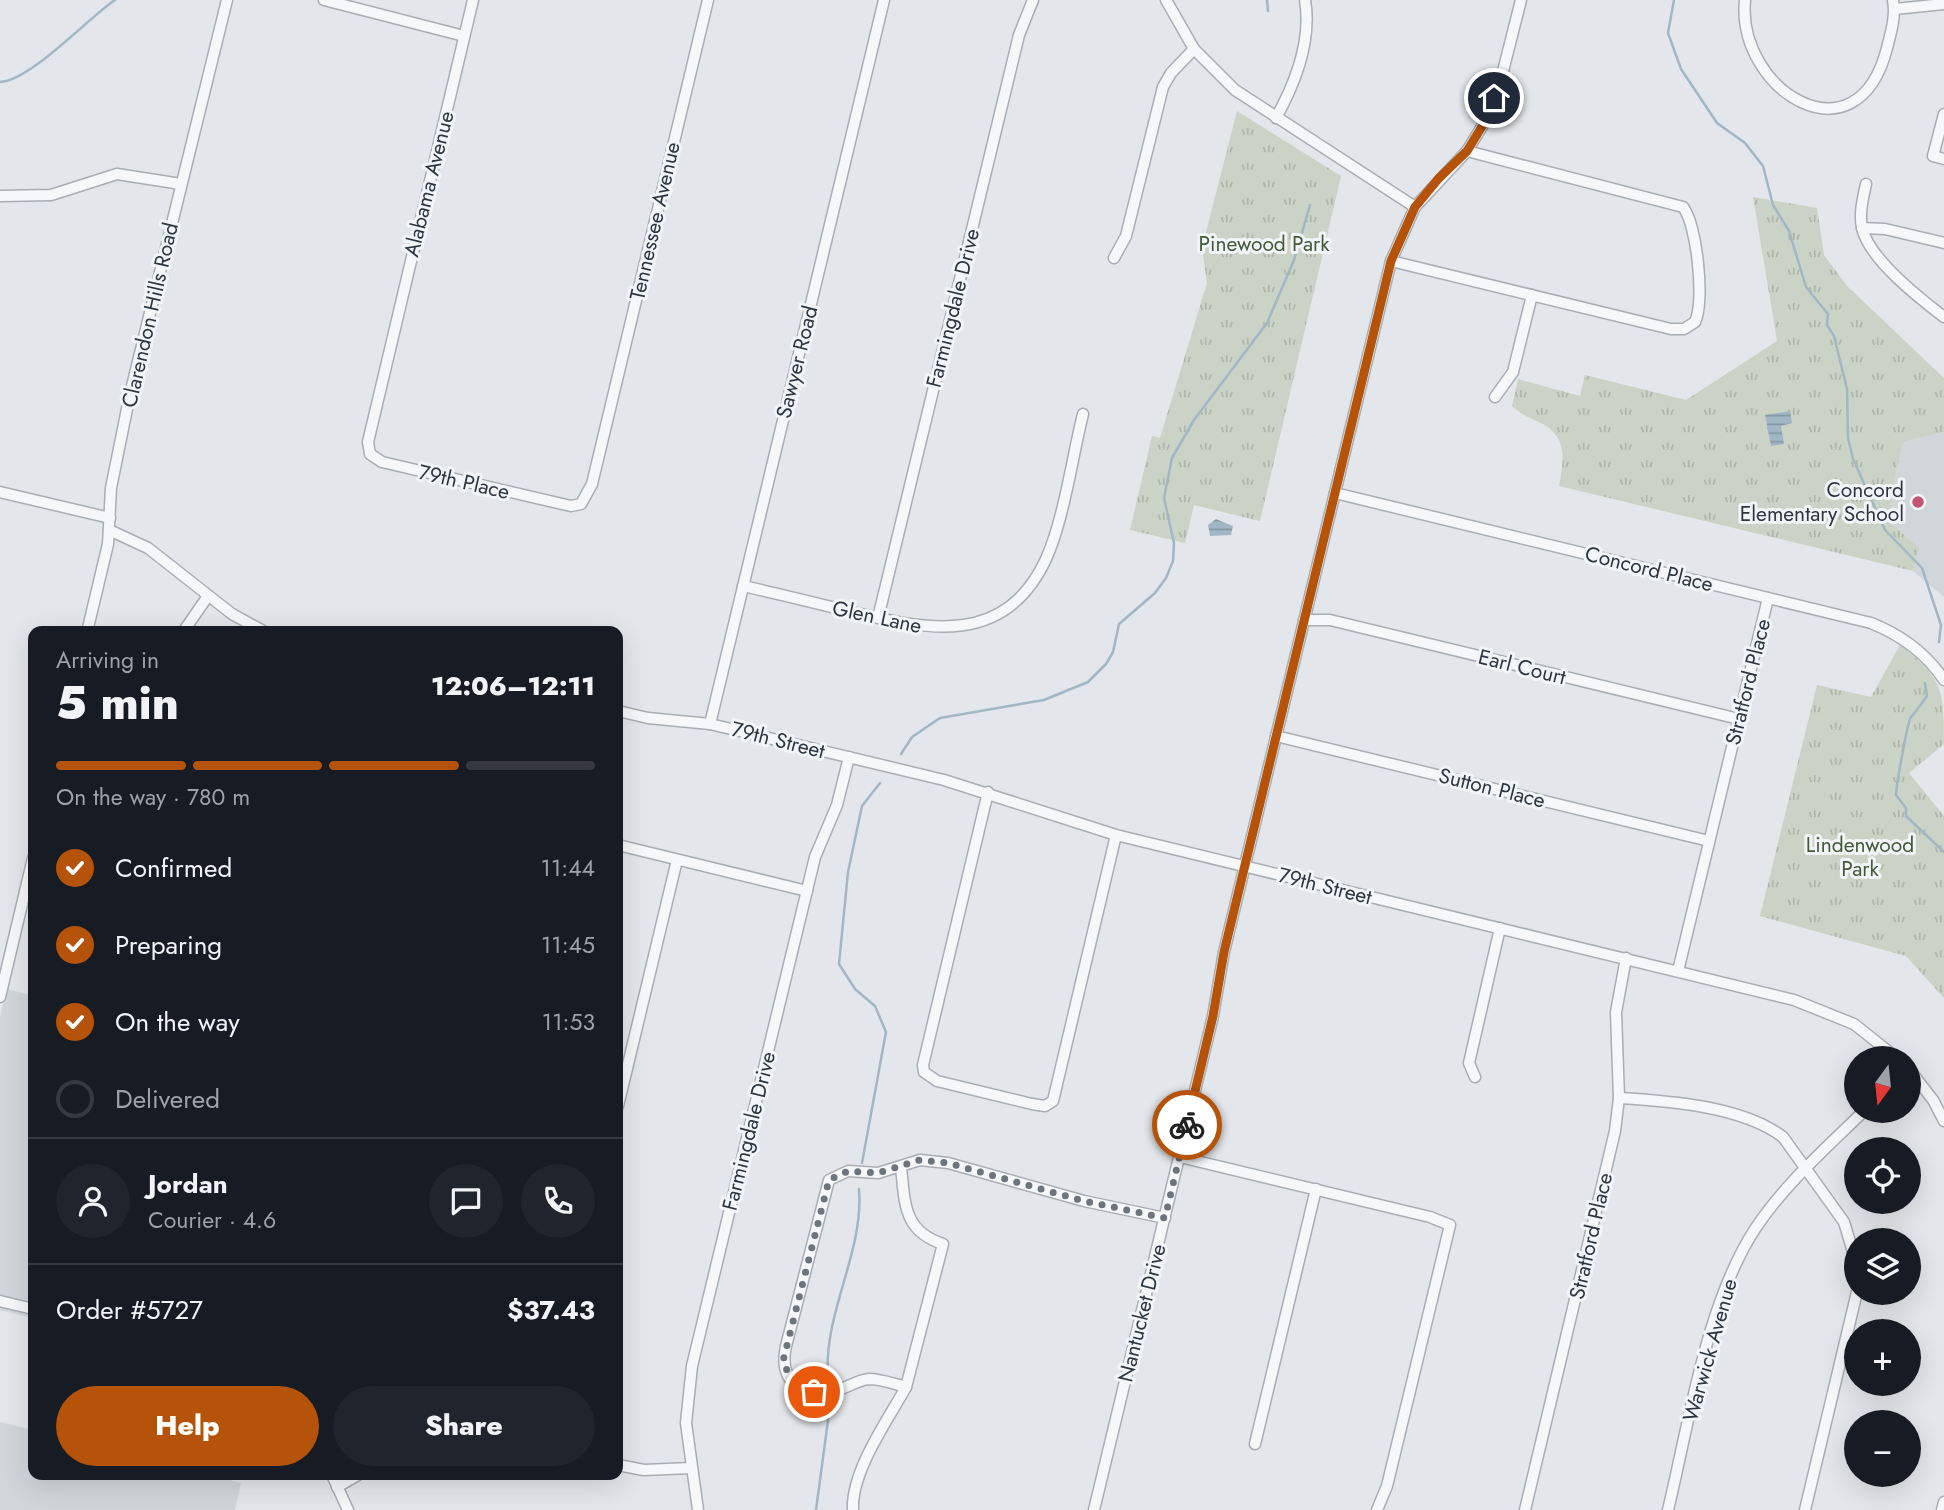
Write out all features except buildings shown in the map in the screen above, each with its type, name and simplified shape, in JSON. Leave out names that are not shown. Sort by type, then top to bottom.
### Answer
[{"type":"street","name":"Clarendon Hills Road","points":[[88,626],[109,530],[111,488],[130,394],[227,0]]},
{"type":"street","points":[[324,0],[464,36]]},
{"type":"street","name":"Alabama Avenue","points":[[384,368],[473,0]]},
{"type":"street","name":"Tennessee Avenue","points":[[602,442],[708,0]]},
{"type":"street","name":"Sawyer Road","points":[[710,724],[884,0]]},
{"type":"street","name":"Farmingdale Drive","points":[[878,618],[1019,35],[1033,0]]},
{"type":"street","points":[[1166,0],[1194,49],[1227,83],[1276,118],[1415,207]]},
{"type":"street","points":[[1276,118],[1295,82],[1309,23],[1304,0]]},
{"type":"street","name":"Nantucket Drive","points":[[1094,1510],[1180,1157],[1244,866],[1391,261],[1415,207],[1439,178],[1467,151],[1486,120],[1500,83],[1521,0]]},
{"type":"street","points":[[1745,0],[1745,24],[1769,77],[1788,95],[1812,108],[1856,101],[1872,85],[1884,58],[1894,5],[1944,4]]},
{"type":"street","points":[[1114,258],[1126,236],[1163,87],[1194,49]]},
{"type":"street","points":[[1944,114],[1933,156],[1944,159]]},
{"type":"street","points":[[1391,261],[1671,329],[1690,327],[1699,315],[1701,301],[1692,227],[1683,207],[1467,151]]},
{"type":"street","points":[[0,196],[51,195],[117,174],[181,184]]},
{"type":"street","points":[[1866,184],[1862,202],[1863,228],[1875,253],[1944,317]]},
{"type":"street","points":[[1863,228],[1885,229],[1944,243]]},
{"type":"street","points":[[1495,397],[1513,372],[1531,295]]},
{"type":"street","name":"79th Place","points":[[384,368],[368,442],[370,454],[382,462],[571,506],[581,504],[587,497],[602,442]]},
{"type":"street","name":"Glen Lane","points":[[743,586],[928,629],[963,626],[994,615],[1023,592],[1041,569],[1050,547],[1083,414]]},
{"type":"street","points":[[0,492],[110,518]]},
{"type":"street","name":"Concord Place","points":[[1335,493],[1881,627],[1921,652],[1944,680]]},
{"type":"street","points":[[109,530],[148,548],[232,614],[254,626]]},
{"type":"street","points":[[187,626],[208,596]]},
{"type":"street","name":"Stratford Place","points":[[1678,971],[1768,598]]},
{"type":"street","name":"Earl Court","points":[[1304,620],[1330,620],[1739,719]]},
{"type":"street","name":"79th Street","points":[[623,712],[648,718],[710,724],[849,757],[988,792],[1116,835],[1678,971],[1821,1009],[1854,1024],[1882,1046]]},
{"type":"street","name":"Sutton Place","points":[[1276,736],[1709,841]]},
{"type":"street","name":"Farmingdale Drive","points":[[698,1510],[686,1423],[692,1366],[818,847],[837,805],[849,757]]},
{"type":"street","points":[[988,792],[925,1054],[925,1072],[937,1082],[1032,1104],[1050,1105],[1116,835]]},
{"type":"street","points":[[623,846],[807,891]]},
{"type":"street","points":[[623,1085],[677,860]]},
{"type":"street","points":[[0,997],[28,879]]},
{"type":"street","points":[[1475,1077],[1469,1063],[1500,928]]},
{"type":"street","name":"Stratford Place","points":[[1525,1510],[1611,1150],[1619,1098],[1616,1020],[1626,958]]},
{"type":"street","points":[[1922,1086],[1944,1121]]},
{"type":"street","points":[[1619,1098],[1680,1103],[1764,1125],[1783,1137],[1846,1228]]},
{"type":"street","name":"Warwick Avenue","points":[[1668,1510],[1713,1325],[1726,1285],[1764,1216],[1806,1168],[1851,1124]]},
{"type":"street","points":[[1180,1157],[1430,1217],[1450,1225],[1387,1486],[1377,1510]]},
{"type":"street","points":[[906,1387],[872,1379],[839,1390],[814,1392],[792,1382],[783,1361],[829,1180],[848,1171],[878,1173],[920,1160],[948,1163],[1084,1201],[1165,1218]]},
{"type":"street","points":[[853,1510],[855,1488],[869,1454],[906,1387],[943,1244],[926,1239],[915,1229],[906,1205],[901,1167]]},
{"type":"street","points":[[1255,1444],[1316,1189]]},
{"type":"street","points":[[0,1301],[28,1308]]},
{"type":"street","points":[[1805,1510],[1854,1305]]},
{"type":"street","points":[[623,1466],[644,1470],[691,1468]]},
{"type":"street","points":[[334,1480],[348,1510]]},
{"type":"street","points":[[337,1488],[350,1480]]},
{"type":"street","points":[[1942,1510],[1944,1502]]},
{"type":"shaded area","name":"Concord Elementary School","points":[[1944,432],[1944,597],[1913,571],[1919,547],[1890,523],[1894,481],[1903,442]]},
{"type":"shaded area","points":[[7,989],[28,995],[28,1317],[0,1310],[0,1017]]},
{"type":"shaded area","points":[[0,1422],[28,1429],[28,1480],[230,1480],[241,1483],[235,1510],[0,1510]]},
{"type":"green space","name":"Pinewood Park","points":[[1237,111],[1341,176],[1260,521],[1194,505],[1185,543],[1130,530],[1152,436],[1160,438],[1207,283],[1202,248]]},
{"type":"green space","points":[[1753,197],[1817,208],[1824,255],[1847,286],[1944,378],[1944,432],[1903,442],[1894,481],[1890,523],[1919,547],[1913,571],[1559,486],[1563,458],[1556,435],[1512,406],[1518,379],[1580,396],[1585,375],[1686,400],[1777,341]]},
{"type":"green space","name":"Lindenwood Park","points":[[1900,645],[1933,677],[1942,698],[1944,744],[1909,773],[1944,816],[1944,998],[1906,956],[1760,916],[1817,685],[1871,697]]},
{"type":"water","points":[[1790,411],[1792,423],[1781,426],[1784,444],[1771,446],[1765,415]]},
{"type":"water","points":[[1216,519],[1233,526],[1231,535],[1210,536],[1208,525]]},
{"type":"waterway","points":[[0,82],[27,71],[115,0]]},
{"type":"waterway","points":[[1267,0],[1268,11]]},
{"type":"waterway","points":[[1674,0],[1668,33],[1681,69],[1717,123],[1745,143],[1763,166],[1773,205],[1789,231],[1806,287],[1828,314],[1827,325],[1834,336],[1847,389],[1848,438],[1853,459],[1885,530],[1922,568],[1941,625],[1939,642]]},
{"type":"waterway","points":[[901,754],[912,737],[940,718],[1044,700],[1088,682],[1106,664],[1113,652],[1119,624],[1155,593],[1166,578],[1173,561],[1174,543],[1164,498],[1172,458],[1194,420],[1267,323],[1294,260],[1310,205]]},
{"type":"waterway","points":[[1925,683],[1927,696],[1909,721],[1896,795],[1906,808],[1906,816],[1944,852]]},
{"type":"waterway","points":[[862,1163],[886,1032],[875,1006],[855,989],[839,964],[848,872],[862,806],[880,783]]},
{"type":"waterway","points":[[828,1378],[831,1330],[856,1237],[859,1189]]},
{"type":"waterway","points":[[816,1510],[829,1413]]},
{"type":"way so far","points":[[814,1392],[800,1388],[792,1382],[786,1374],[783,1361],[829,1180],[835,1175],[848,1171],[878,1173],[920,1160],[948,1163],[1084,1201],[1165,1218],[1187,1125]]},
{"type":"place","name":"Concord Elementary School","points":[[1918,502]]},
{"type":"route","points":[[1187,1125],[1213,1016],[1224,952],[1391,261],[1415,207],[1439,178],[1467,151],[1480,133],[1494,98]]}]
